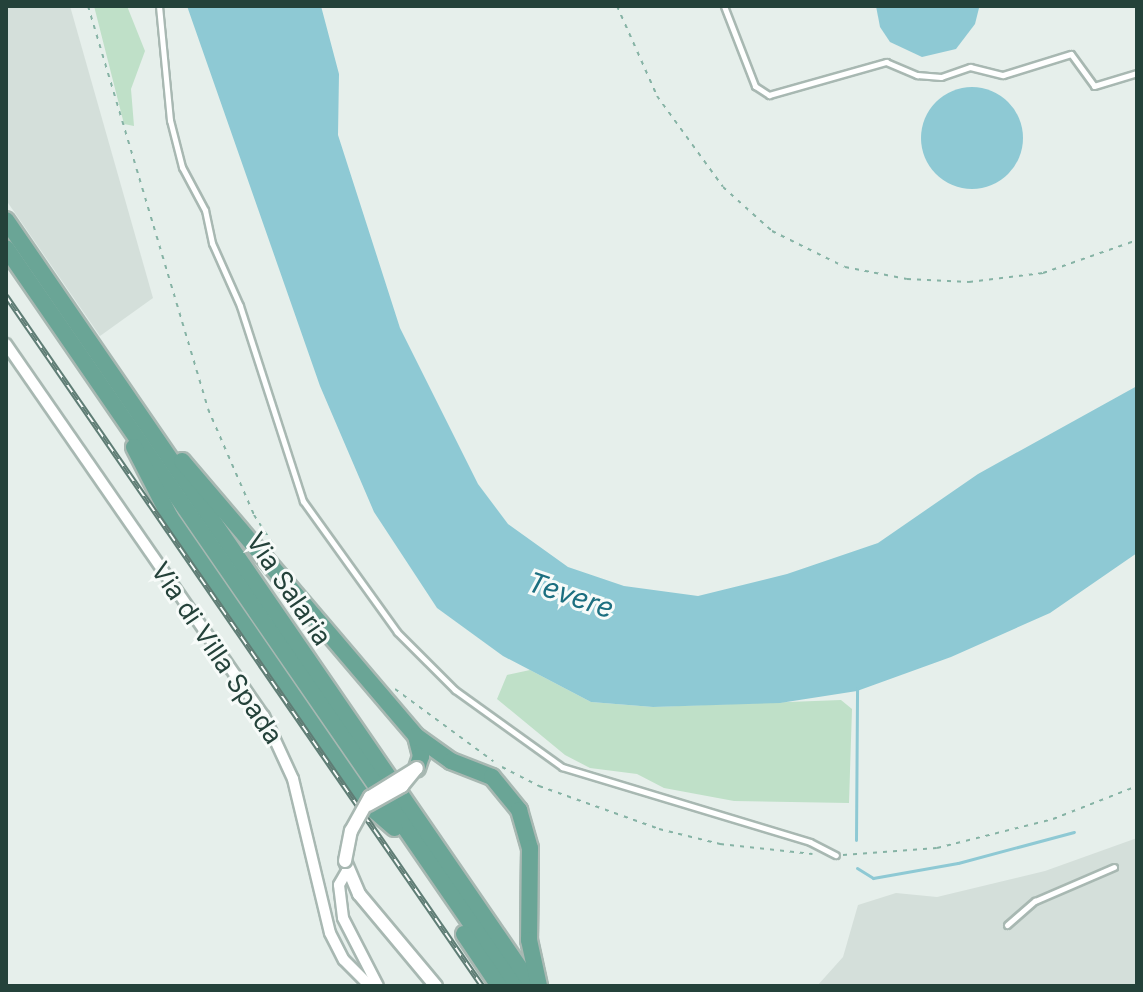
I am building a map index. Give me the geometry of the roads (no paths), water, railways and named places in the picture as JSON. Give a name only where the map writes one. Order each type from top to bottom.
[{"type":"main road","name":"Via Salaria","points":[[6,220],[532,986]]},
{"type":"main road","name":"Via Salaria","points":[[6,248],[514,986]]},
{"type":"main road","points":[[110,399],[153,492],[368,805],[386,818],[499,986]]},
{"type":"main road","points":[[135,408],[416,736],[451,761],[499,782],[523,820],[531,855],[530,949],[539,986]]},
{"type":"main road","points":[[416,736],[421,756],[417,768]]},
{"type":"main road","points":[[417,768],[451,761]]},
{"type":"street","name":"Via di Villa Spada","points":[[6,344],[272,730],[293,779],[330,933],[344,960],[370,986]]},
{"type":"street","points":[[378,986],[343,918],[339,885],[346,866],[352,828],[368,805],[402,786],[417,768]]},
{"type":"street","points":[[346,866],[359,894],[436,986]]},
{"type":"lane","points":[[159,6],[170,120],[182,167],[205,210],[212,243],[240,306],[303,501],[397,632],[455,690],[562,767],[810,842],[836,855]]},
{"type":"lane","points":[[724,6],[755,86],[769,95],[886,62],[917,75],[941,77],[970,67],[1003,75],[1071,54],[1094,86],[1137,73]]},
{"type":"lane","points":[[1007,925],[1035,901],[1114,867]]},
{"type":"water","name":"Tevere","points":[[187,6],[321,6],[339,74],[338,135],[400,328],[478,484],[508,524],[568,567],[624,586],[698,596],[787,574],[878,543],[978,474],[1137,386],[1137,553],[1050,613],[951,657],[857,691],[780,703],[653,707],[591,702],[503,656],[437,608],[374,512],[320,386]]},
{"type":"water","points":[[876,6],[979,8],[975,24],[956,49],[922,57],[890,42],[880,27]]},
{"type":"water","points":[[972,87],[992,91],[1008,102],[1019,118],[1023,138],[1019,158],[1008,174],[992,185],[972,189],[952,185],[936,174],[925,158],[921,138],[925,118],[936,102],[952,91]]},
{"type":"waterway","points":[[856,840],[857,688]]},
{"type":"waterway","points":[[857,868],[873,878],[958,863],[1074,832]]},
{"type":"railway","points":[[6,296],[482,986]]}]
